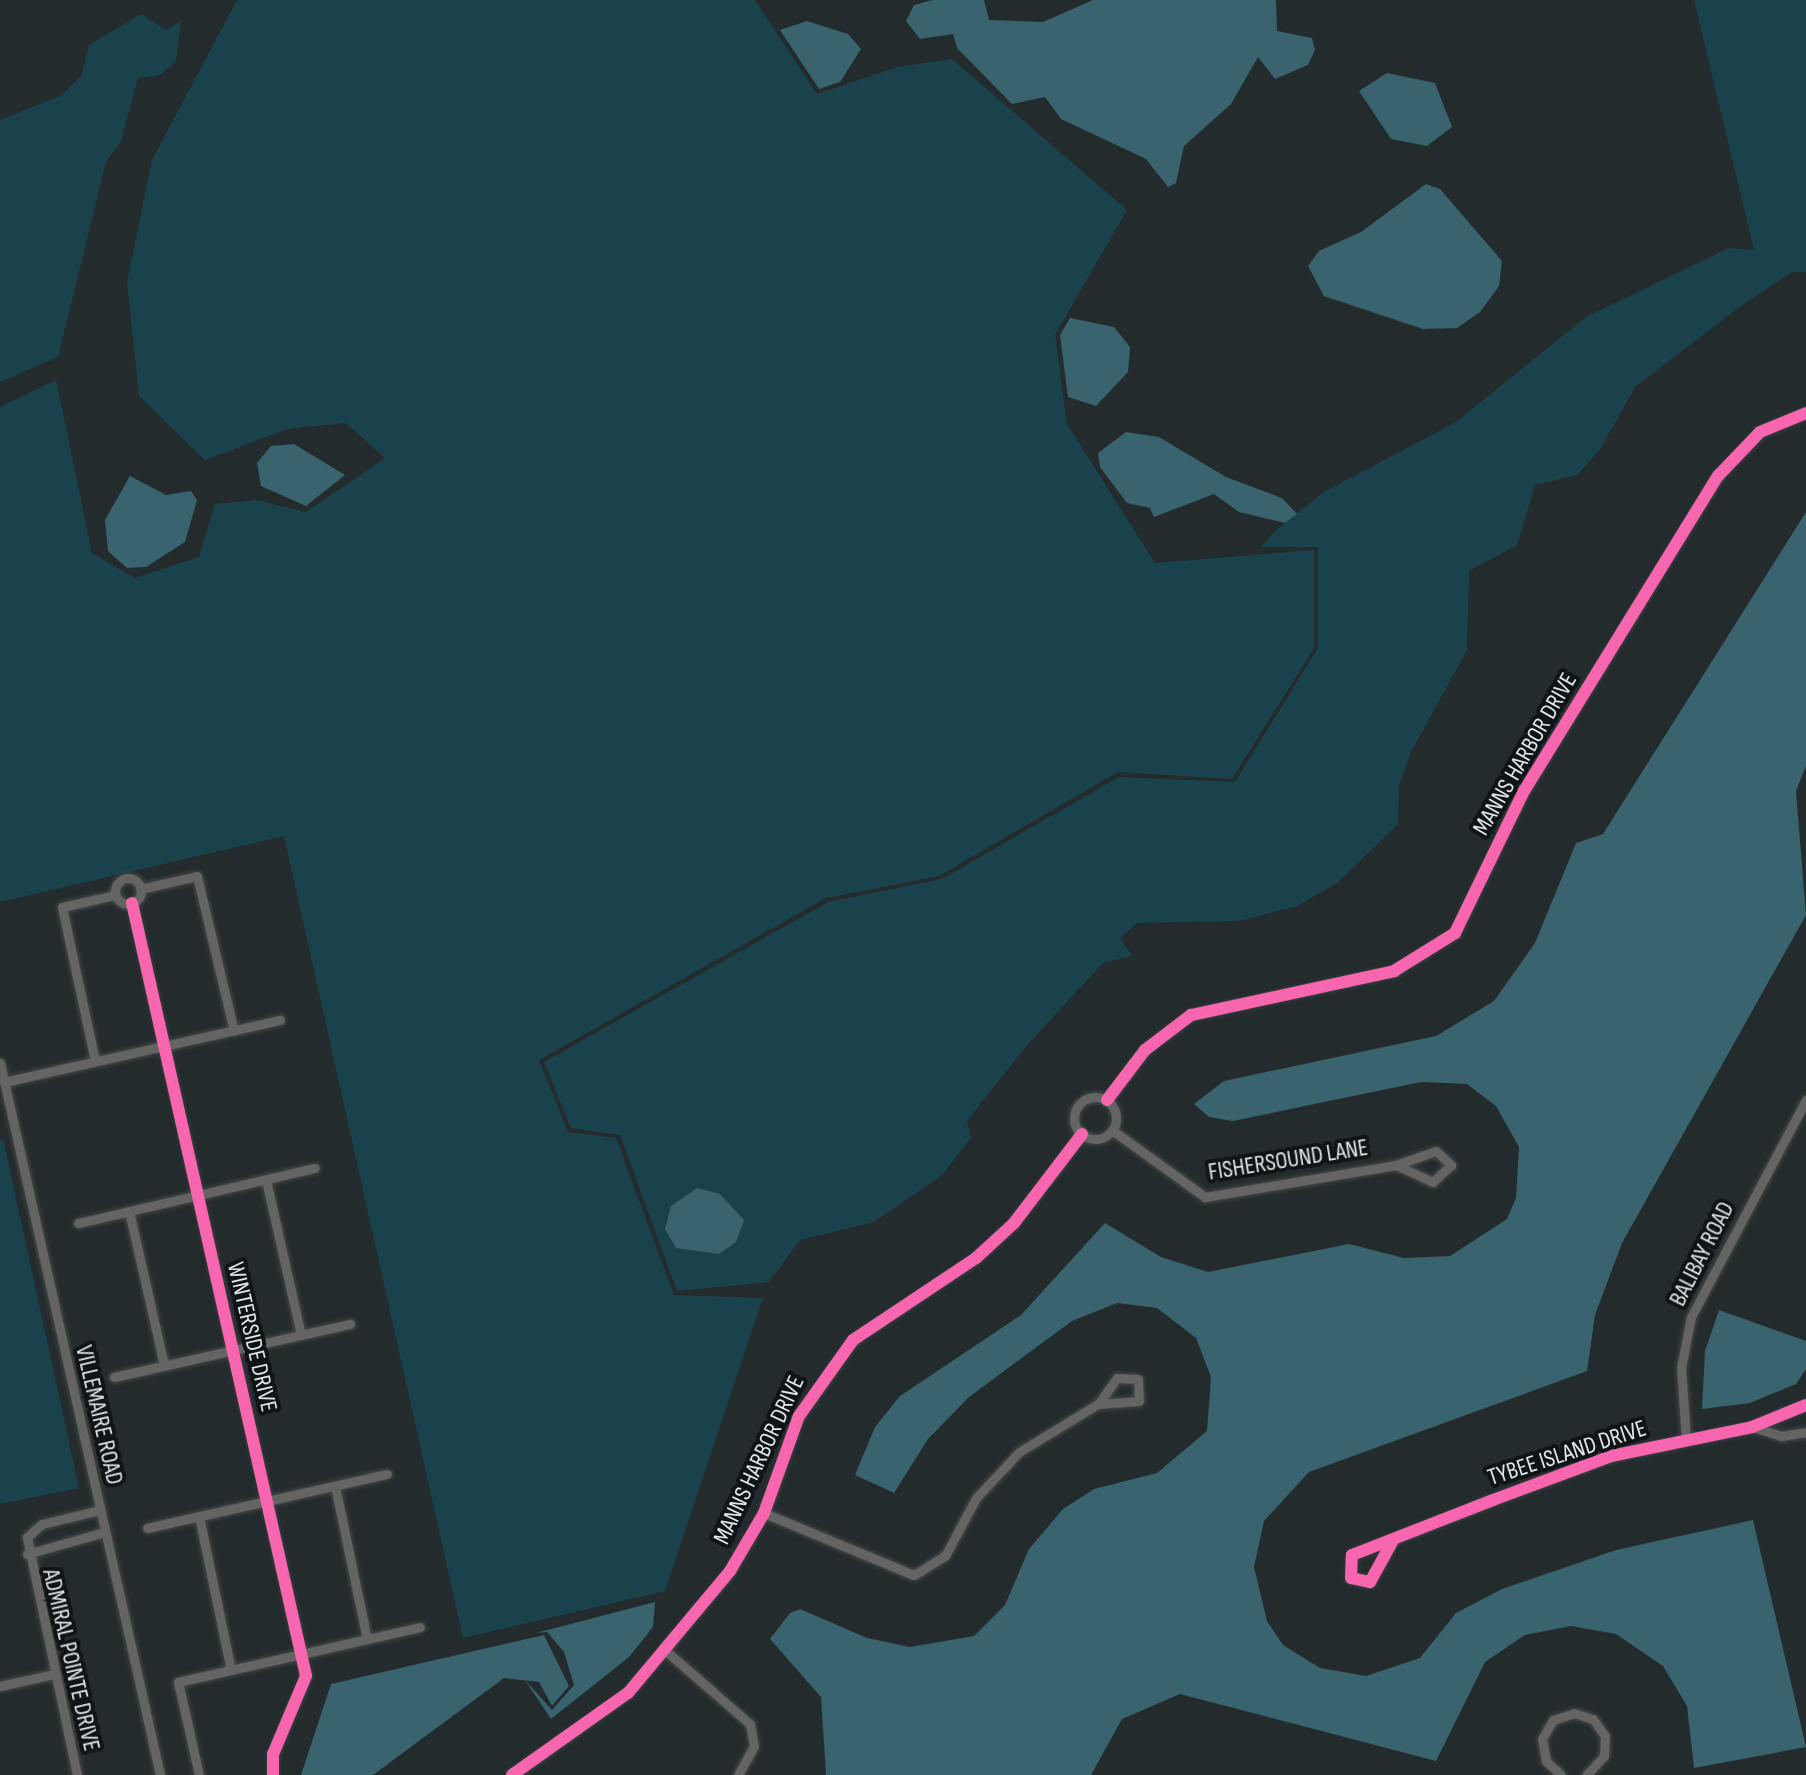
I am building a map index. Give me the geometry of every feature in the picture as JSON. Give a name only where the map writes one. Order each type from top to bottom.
[{"type":"street","name":"MANNS HARBOR DRIVE","points":[[1107,1100],[1145,1050],[1191,1015],[1394,971],[1455,933],[1524,791],[1718,476],[1760,432],[1806,413]]},
{"type":"street","points":[[95,1061],[62,907],[115,895],[132,903],[140,889],[197,876],[234,1031]]},
{"type":"street","points":[[115,895],[126,879],[140,889]]},
{"type":"street","name":"WINTERSIDE DRIVE","points":[[132,903],[306,1676],[273,1754],[273,1775]]},
{"type":"street","points":[[4,1082],[280,1020]]},
{"type":"street","name":"VILLEMAIRE ROAD","points":[[0,1063],[160,1775]]},
{"type":"street","points":[[1107,1100],[1116,1118],[1112,1130],[1101,1138],[1082,1134],[1074,1122],[1080,1102],[1107,1100]]},
{"type":"street","name":"BALIBAY ROAD","points":[[1686,1439],[1681,1368],[1691,1317],[1806,1100]]},
{"type":"street","name":"FISHERSOUND LANE","points":[[1112,1130],[1205,1197],[1396,1165],[1436,1151],[1451,1165],[1433,1182],[1396,1165]]},
{"type":"street","name":"MANNS HARBOR DRIVE","points":[[512,1775],[589,1726],[666,1651],[730,1571],[764,1513],[820,1379],[886,1312],[976,1258],[1005,1232],[1082,1134]]},
{"type":"street","points":[[78,1223],[315,1168]]},
{"type":"street","points":[[266,1180],[301,1335]]},
{"type":"street","points":[[129,1211],[164,1365]]},
{"type":"street","points":[[114,1377],[350,1324]]},
{"type":"street","points":[[764,1513],[914,1575],[945,1556],[995,1474],[1047,1431],[1098,1404],[1139,1401],[1138,1379],[1117,1378],[1098,1404]]},
{"type":"street","name":"TYBEE ISLAND DRIVE","points":[[1392,1542],[1370,1582],[1351,1578],[1352,1555],[1611,1456],[1752,1427],[1774,1415],[1806,1405]]},
{"type":"street","points":[[1774,1415],[1778,1435]]},
{"type":"street","name":"TYBEE ISLAND DRIVE","points":[[1752,1427],[1778,1435],[1806,1432]]},
{"type":"street","points":[[147,1528],[387,1474]]},
{"type":"street","points":[[335,1486],[367,1639]]},
{"type":"street","name":"ADMIRAL POINTE DRIVE","points":[[77,1775],[27,1554],[32,1529],[100,1510]]},
{"type":"street","points":[[199,1516],[231,1670]]},
{"type":"street","name":"ADMIRAL POINTE DRIVE","points":[[27,1554],[105,1532]]},
{"type":"street","points":[[199,1775],[178,1682],[420,1627]]},
{"type":"street","points":[[666,1651],[750,1724],[754,1746],[738,1775]]},
{"type":"street","points":[[0,1686],[54,1674]]},
{"type":"street","points":[[1561,1775],[1546,1761],[1542,1739],[1553,1720],[1574,1713],[1593,1719],[1605,1736],[1604,1756],[1586,1775]]},
{"type":"shaded area","points":[[237,0],[755,0],[817,94],[898,67],[952,59],[1127,210],[1055,335],[1067,424],[1155,563],[1314,550],[1314,648],[1232,779],[1118,772],[939,876],[826,898],[539,1060],[568,1132],[616,1138],[674,1295],[763,1298],[665,1591],[463,1638],[284,836],[0,902],[0,407],[56,380],[92,553],[135,578],[199,557],[215,504],[256,500],[306,512],[385,458],[346,423],[287,429],[205,460],[139,396],[127,282],[152,160]]},
{"type":"shaded area","points":[[932,0],[984,0],[989,20],[1043,22],[1093,0],[1276,0],[1277,31],[1312,38],[1315,50],[1308,65],[1275,79],[1258,57],[1231,104],[1184,146],[1176,183],[1168,187],[1146,159],[1061,119],[1045,97],[1012,104],[957,48],[953,34],[920,39],[906,21],[914,5]]},
{"type":"shaded area","points":[[1694,0],[1806,0],[1806,272],[1792,272],[1738,308],[1635,387],[1601,448],[1577,475],[1535,485],[1517,545],[1469,571],[1467,650],[1411,752],[1399,785],[1398,824],[1337,883],[1297,906],[1239,921],[1137,923],[1120,938],[1132,956],[1103,963],[1028,1044],[967,1121],[971,1138],[942,1175],[874,1222],[800,1240],[769,1282],[677,1291],[620,1135],[571,1128],[544,1062],[828,902],[942,879],[1119,777],[1235,782],[1318,648],[1318,547],[1261,547],[1274,532],[1324,492],[1456,422],[1586,317],[1729,248],[1754,250]]},
{"type":"shaded area","points":[[141,14],[166,30],[181,21],[176,61],[160,75],[138,78],[121,141],[106,162],[58,357],[0,382],[0,120],[62,95],[81,76],[89,45]]},
{"type":"shaded area","points":[[807,21],[848,34],[861,49],[840,82],[819,89],[780,30]]},
{"type":"shaded area","points":[[1387,73],[1435,83],[1452,127],[1427,146],[1391,139],[1359,91]]},
{"type":"shaded area","points":[[1426,184],[1440,189],[1502,261],[1499,286],[1480,312],[1457,328],[1423,329],[1324,296],[1308,266],[1319,251],[1361,232]]},
{"type":"shaded area","points":[[1070,318],[1114,327],[1130,347],[1128,372],[1096,406],[1068,397],[1060,335]]},
{"type":"shaded area","points":[[1126,432],[1159,437],[1226,477],[1282,498],[1297,514],[1285,523],[1239,512],[1214,494],[1154,517],[1150,508],[1127,503],[1100,467],[1098,453]]},
{"type":"shaded area","points":[[294,444],[345,475],[306,506],[261,486],[257,463],[271,446]]},
{"type":"shaded area","points":[[130,476],[166,495],[191,491],[197,500],[185,542],[146,567],[127,568],[108,551],[105,520]]},
{"type":"shaded area","points":[[1806,512],[1806,766],[1796,791],[1806,915],[1622,1243],[1595,1315],[1587,1371],[1309,1472],[1264,1521],[1254,1567],[1267,1621],[1283,1645],[1320,1668],[1366,1676],[1420,1658],[1456,1613],[1502,1589],[1616,1550],[1753,1520],[1806,1747],[1694,1768],[1687,1706],[1663,1666],[1616,1634],[1571,1626],[1525,1635],[1485,1662],[1436,1761],[1180,1694],[1122,1719],[1091,1775],[826,1775],[821,1697],[770,1639],[790,1613],[800,1609],[867,1638],[910,1647],[974,1636],[1005,1605],[1029,1549],[1063,1509],[1094,1489],[1157,1473],[1207,1431],[1211,1377],[1196,1338],[1157,1308],[1117,1303],[1072,1321],[969,1397],[928,1439],[894,1493],[855,1475],[875,1427],[900,1396],[1021,1315],[1105,1223],[1161,1257],[1208,1272],[1349,1244],[1404,1258],[1450,1256],[1507,1219],[1516,1198],[1519,1147],[1496,1106],[1467,1084],[1421,1082],[1233,1121],[1209,1117],[1194,1104],[1224,1081],[1436,1036],[1494,1001],[1535,943],[1576,843],[1603,834]]},
{"type":"shaded area","points":[[3,1139],[79,1488],[0,1504],[0,1140]]},
{"type":"shaded area","points":[[697,1188],[720,1194],[744,1220],[736,1242],[719,1254],[676,1248],[665,1229],[671,1206]]},
{"type":"shaded area","points":[[1719,1310],[1806,1341],[1806,1369],[1796,1384],[1750,1403],[1702,1409],[1705,1351]]},
{"type":"shaded area","points":[[655,1602],[653,1627],[629,1657],[551,1719],[525,1680],[552,1710],[574,1685],[564,1652],[547,1632],[536,1633]]},
{"type":"shaded area","points":[[544,1635],[569,1686],[552,1706],[539,1682],[504,1678],[373,1775],[301,1775],[331,1684]]},
{"type":"cycle path","points":[[1107,1100],[1145,1050],[1191,1015],[1394,971],[1455,933],[1524,791],[1718,476],[1760,432],[1806,413]]},
{"type":"cycle path","points":[[132,903],[306,1676],[273,1754],[273,1775]]},
{"type":"cycle path","points":[[512,1775],[628,1693],[730,1571],[764,1513],[799,1416],[853,1340],[976,1258],[1014,1223],[1082,1134]]},
{"type":"cycle path","points":[[1392,1542],[1370,1582],[1351,1578],[1352,1555],[1493,1500],[1611,1456],[1752,1427],[1806,1405]]}]
